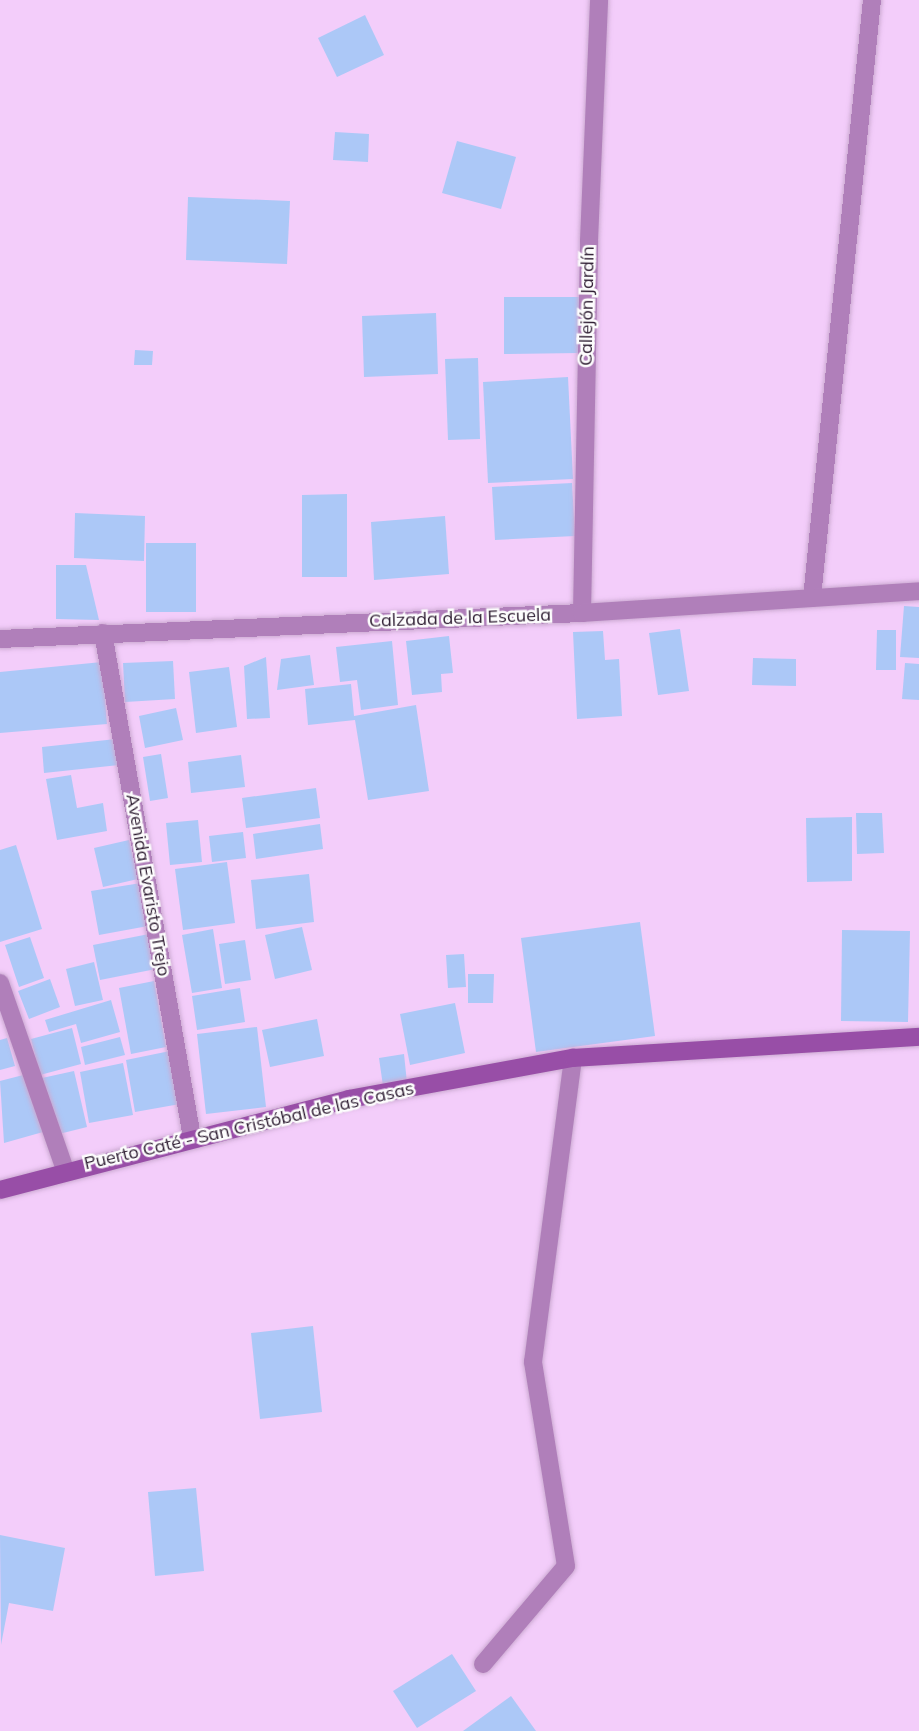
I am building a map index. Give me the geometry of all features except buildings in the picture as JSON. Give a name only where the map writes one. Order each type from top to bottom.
[{"type":"main road","name":"Puerto Caté - San Cristóbal de las Casas","points":[[0,1189],[192,1137],[349,1099],[573,1058],[919,1037]]},
{"type":"street","name":"Callejón Jardín","points":[[582,613],[589,242],[599,0]]},
{"type":"street","points":[[812,598],[872,0]]},
{"type":"street","name":"Calzada de la Escuela","points":[[0,639],[582,613],[919,591]]},
{"type":"street","name":"Avenida Evaristo Trejo","points":[[103,633],[192,1137]]},
{"type":"street","points":[[0,983],[65,1170]]},
{"type":"street","points":[[484,1664],[566,1566],[533,1363],[573,1058]]}]
